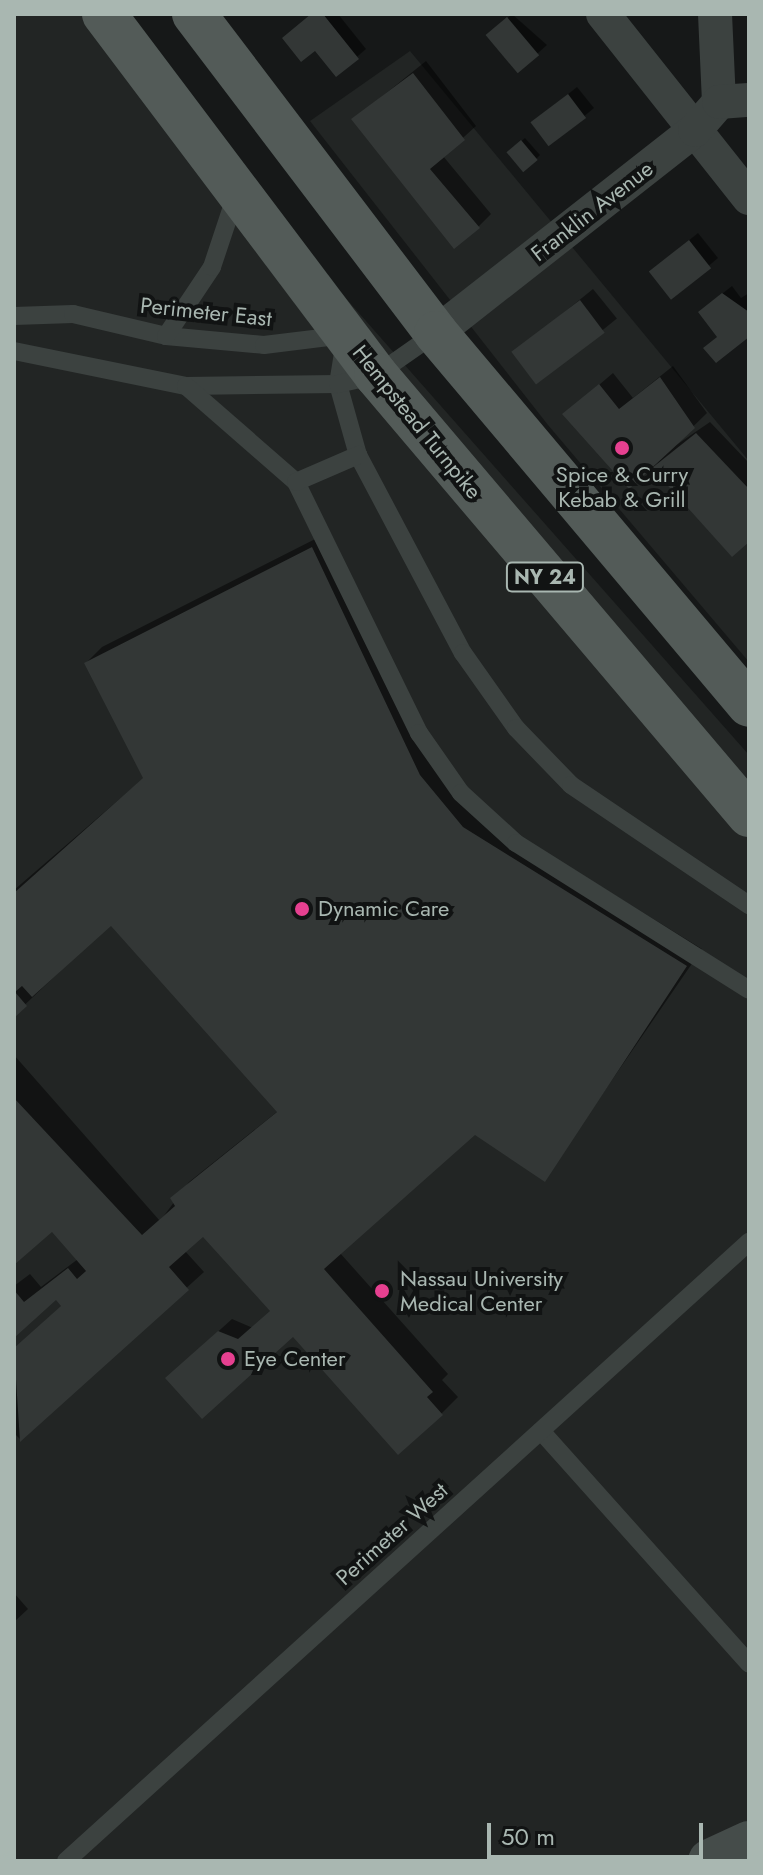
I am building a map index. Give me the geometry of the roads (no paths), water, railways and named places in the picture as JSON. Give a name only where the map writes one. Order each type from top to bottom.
[{"type":"main road","name":"Hempstead Turnpike","points":[[104,14],[346,335],[357,380],[749,815]]},
{"type":"main road","name":"NY 24","points":[[194,14],[436,333],[749,705]]},
{"type":"main road","points":[[710,1861],[749,1843]]},
{"type":"street","points":[[603,14],[749,198]]},
{"type":"street","points":[[715,14],[734,101]]},
{"type":"street","name":"Franklin Avenue","points":[[436,333],[734,101]]},
{"type":"lane","points":[[166,336],[212,267],[237,192]]},
{"type":"lane","name":"Perimeter East","points":[[16,316],[73,314],[166,336],[264,345],[346,335]]},
{"type":"lane","points":[[16,316],[14,349],[186,386],[357,380],[436,333]]},
{"type":"lane","points":[[357,380],[358,455],[463,653],[516,728],[571,785],[749,905]]},
{"type":"lane","points":[[186,386],[296,482],[419,733],[461,793],[516,843],[749,990]]},
{"type":"lane","points":[[296,482],[358,455]]},
{"type":"lane","name":"Perimeter West","points":[[66,1861],[749,1242]]},
{"type":"lane","points":[[541,1431],[749,1664]]},
{"type":"place","name":"Spice & Curry Kebab & Grill","points":[[622,448]]},
{"type":"place","name":"Dynamic Care","points":[[302,909]]},
{"type":"place","name":"Nassau University Medical Center","points":[[382,1291]]},
{"type":"place","name":"Eye Center","points":[[228,1359]]}]
